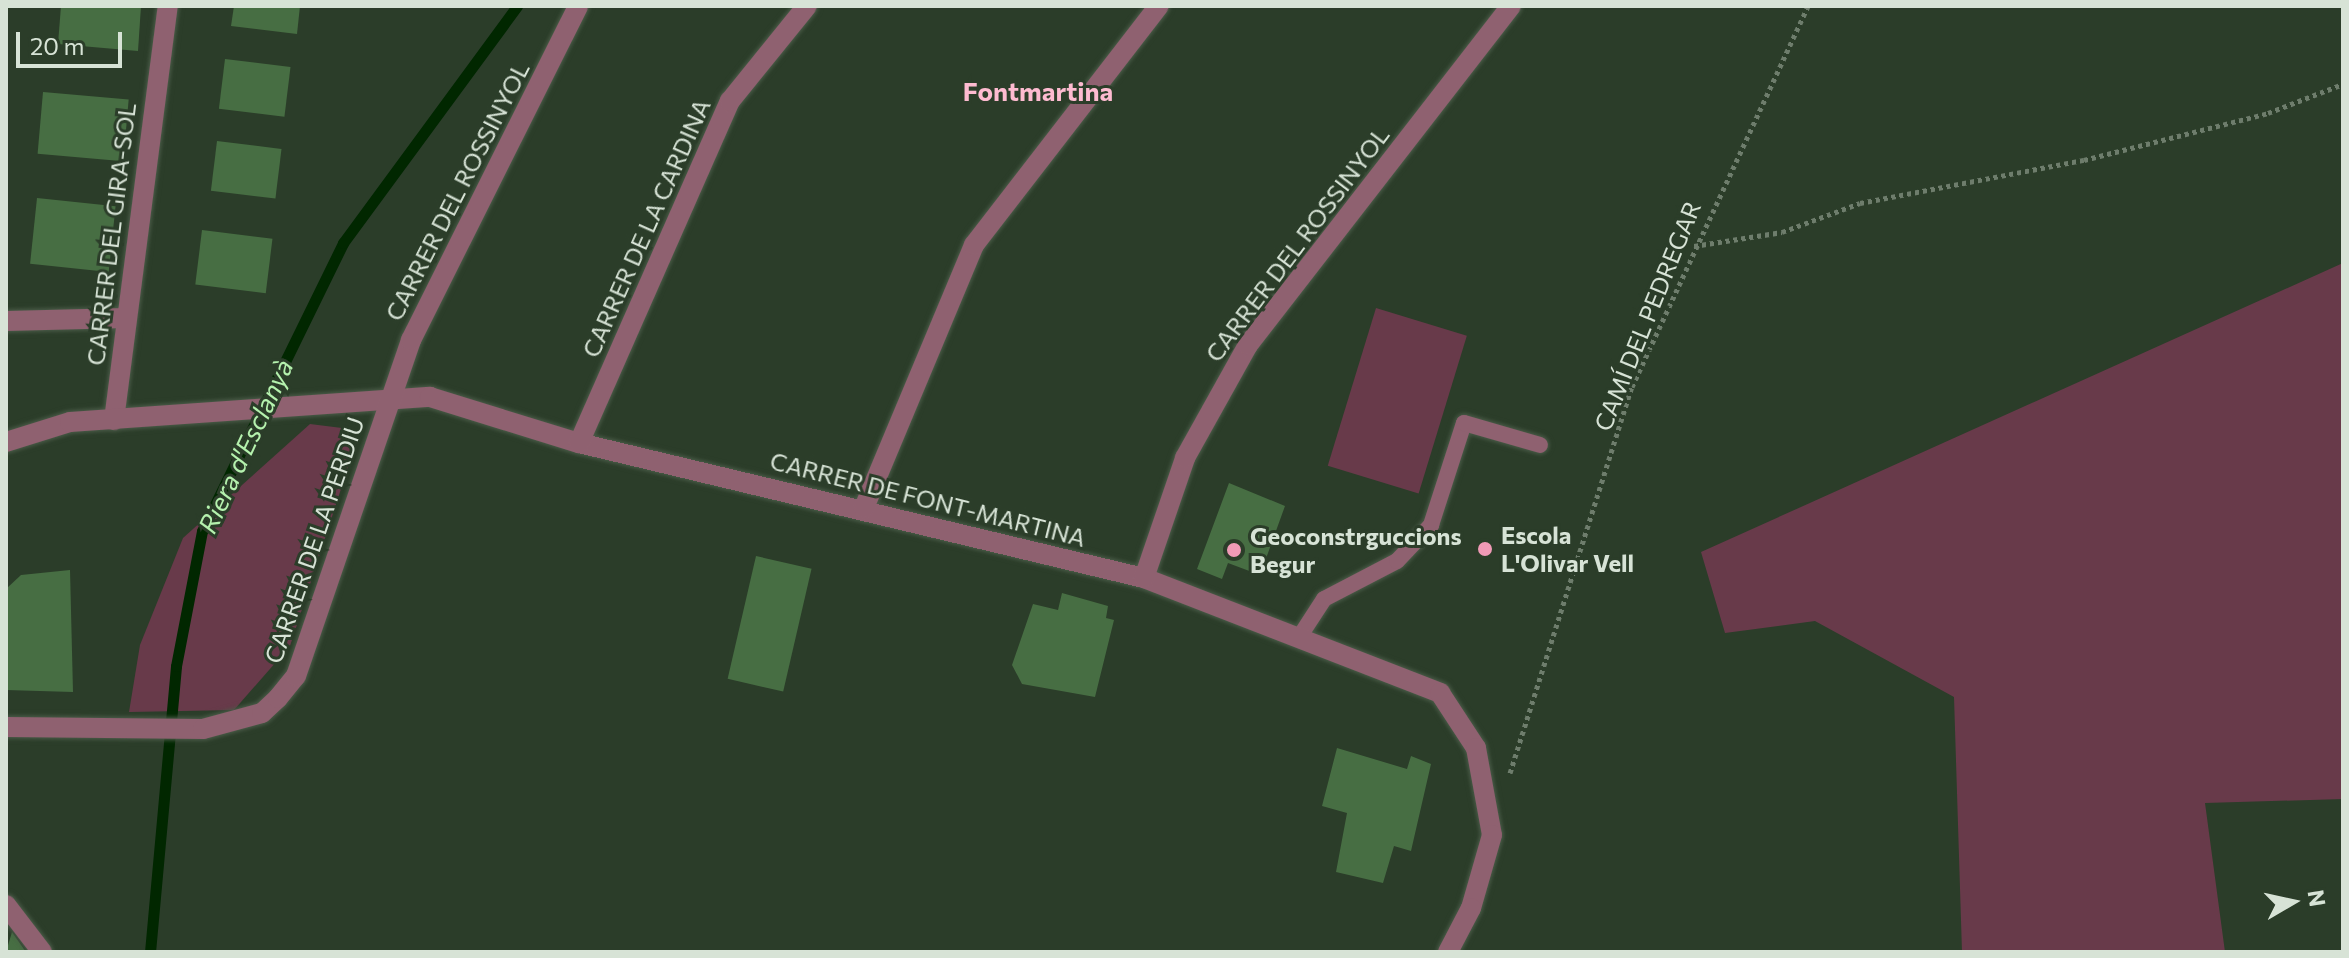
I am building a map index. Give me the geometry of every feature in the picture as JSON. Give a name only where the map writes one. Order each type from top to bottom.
[{"type":"street","name":"CARRER DEL GIRA-SOL","points":[[114,420],[168,6]]},
{"type":"street","name":"CARRER DEL ROSSINYOL","points":[[390,403],[411,340],[578,6]]},
{"type":"street","name":"CARRER DE LA CARDINA","points":[[579,443],[730,101],[807,6]]},
{"type":"street","points":[[864,508],[974,245],[1159,6]]},
{"type":"street","name":"CARRER DEL ROSSINYOL","points":[[1144,578],[1185,458],[1248,345],[1511,6]]},
{"type":"street","points":[[6,321],[126,318]]},
{"type":"street","name":"CARRER DE FONT-MARTINA","points":[[6,442],[70,422],[390,403],[430,397],[464,403],[579,443],[864,508],[1144,578],[1300,636],[1440,693],[1476,748],[1492,835],[1471,908],[1448,952]]},
{"type":"street","name":"CARRER DE LA PERDIU","points":[[6,727],[198,729],[262,713],[296,676],[390,403]]},
{"type":"street","points":[[6,905],[42,952]]},
{"type":"lane","points":[[1300,636],[1324,599],[1397,561],[1431,525],[1464,423],[1540,445]]},
{"type":"path","name":"CAMÍ DEL PEDREGAR","points":[[1509,778],[1632,387],[1694,246],[1808,6]]},
{"type":"path","points":[[1694,246],[1782,232],[1860,203],[2084,160],[2268,113],[2343,84]]},
{"type":"shaded area","points":[[2343,263],[2343,799],[2205,803],[2225,952],[1962,952],[1954,697],[1815,621],[1725,633],[1701,552]]},
{"type":"shaded area","points":[[1376,308],[1467,336],[1419,494],[1328,466]]},
{"type":"shaded area","points":[[310,424],[350,429],[354,449],[290,646],[234,710],[129,712],[140,645],[183,538]]},
{"type":"building","points":[[61,6],[141,6],[138,51],[58,44]]},
{"type":"building","points":[[234,6],[300,6],[297,34],[231,26]]},
{"type":"building","points":[[225,59],[291,67],[284,117],[219,109]]},
{"type":"building","points":[[43,92],[129,99],[123,161],[38,154]]},
{"type":"building","points":[[217,141],[282,149],[275,199],[211,191]]},
{"type":"building","points":[[37,198],[116,206],[109,272],[30,264]]},
{"type":"building","points":[[202,230],[272,239],[266,293],[195,285]]},
{"type":"building","points":[[1229,483],[1285,506],[1260,575],[1228,563],[1222,579],[1197,569]]},
{"type":"building","points":[[756,556],[812,569],[783,692],[728,679]]},
{"type":"building","points":[[70,570],[73,692],[6,690],[6,589],[21,575]]},
{"type":"building","points":[[1062,593],[1108,606],[1106,618],[1114,620],[1095,697],[1022,684],[1012,665],[1033,604],[1058,610]]},
{"type":"building","points":[[1337,748],[1407,769],[1411,756],[1431,764],[1411,851],[1394,846],[1383,883],[1336,872],[1347,813],[1322,806]]},
{"type":"building","points":[[12,932],[26,952],[6,952]]},
{"type":"waterway","name":"Riera d'Esclanyà","points":[[150,952],[176,666],[202,531],[343,243],[517,6]]},
{"type":"place","name":"Escola L'Olivar Vell","points":[[1485,549]]},
{"type":"place","name":"Geoconstrguccions Begur","points":[[1234,550]]},
{"type":"district","name":"Fontmartina","points":[[1038,91]]}]
